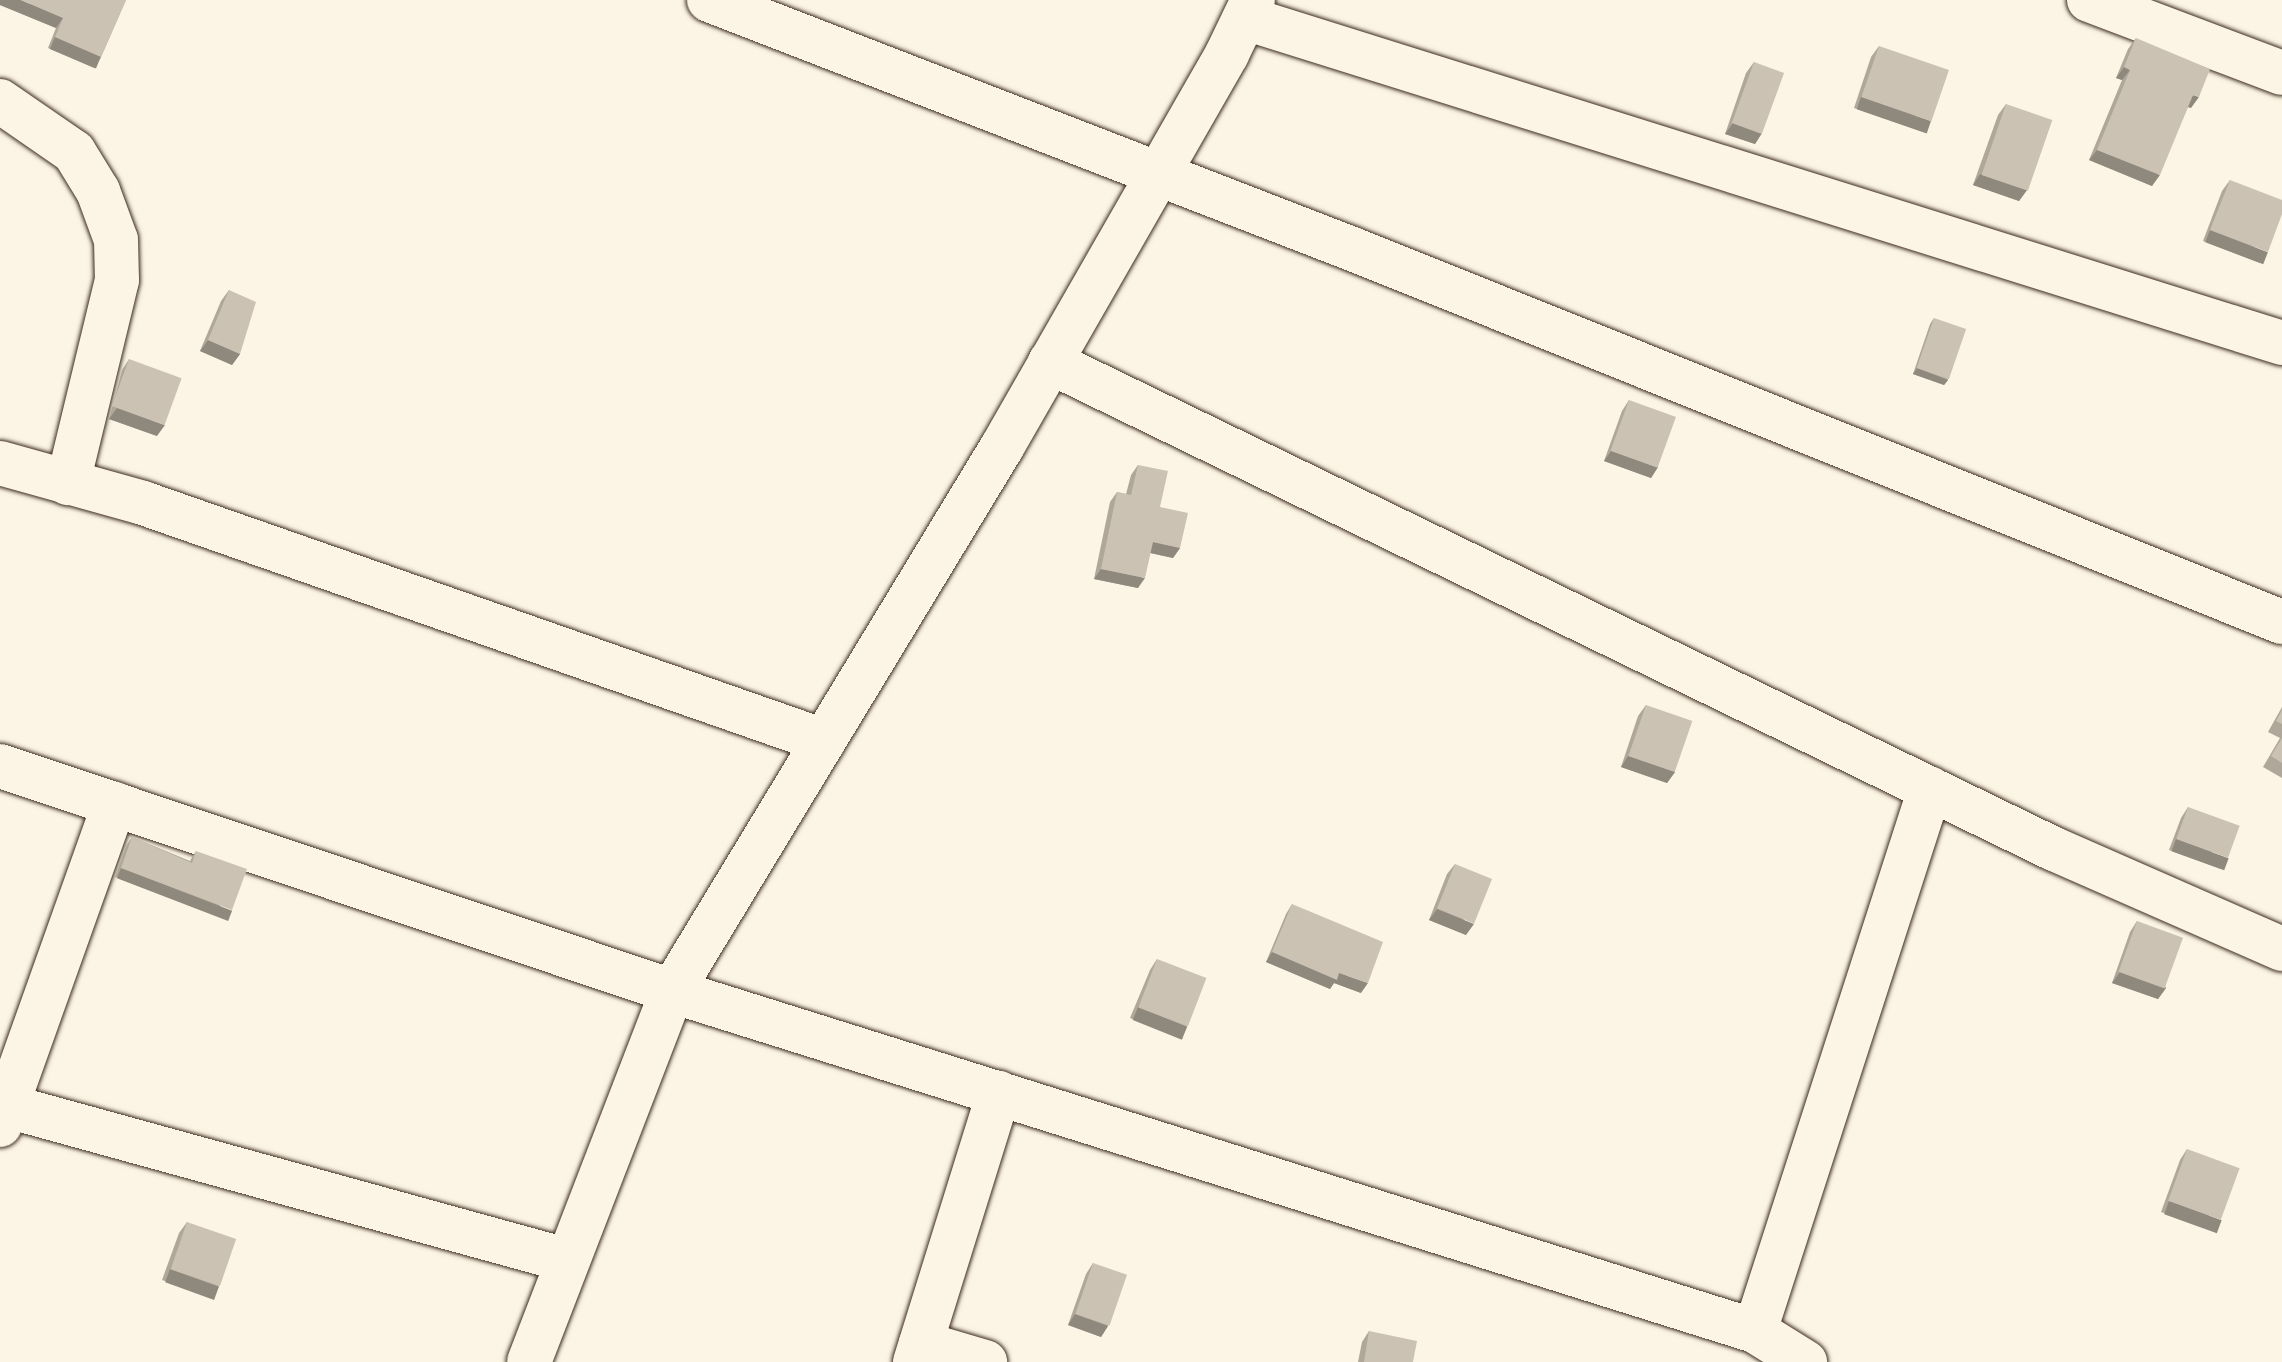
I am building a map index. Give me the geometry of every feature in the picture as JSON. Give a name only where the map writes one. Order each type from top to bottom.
[{"type":"street","points":[[709,0],[1160,172],[2282,622]]},
{"type":"street","points":[[2089,0],[2282,73]]},
{"type":"street","points":[[529,1362],[672,991],[1050,362],[1160,172],[1249,9],[2282,343]]},
{"type":"street","points":[[0,101],[74,152],[98,191],[116,240],[117,280],[68,483]]},
{"type":"street","points":[[1050,362],[1930,789],[2282,949]]},
{"type":"street","points":[[0,463],[143,503],[824,741]]},
{"type":"street","points":[[0,766],[672,991],[1755,1331],[1805,1362]]},
{"type":"street","points":[[1755,1331],[1930,789]]},
{"type":"street","points":[[114,804],[2,1112],[566,1260]]},
{"type":"street","points":[[985,1362],[918,1353],[999,1093]]},
{"type":"building","points":[[21,0],[126,0],[101,57],[55,37],[63,18]]},
{"type":"building","points":[[2136,38],[2210,69],[2199,97],[2193,95],[2160,175],[2097,150],[2130,70],[2124,67]]},
{"type":"building","points":[[1879,46],[1949,70],[1931,121],[1861,97]]},
{"type":"building","points":[[1754,62],[1784,73],[1762,134],[1732,123]]},
{"type":"building","points":[[2006,104],[2052,120],[2028,191],[1982,175]]},
{"type":"building","points":[[2230,180],[2282,200],[2282,214],[2268,252],[2210,230]]},
{"type":"building","points":[[229,290],[256,302],[240,354],[208,340]]},
{"type":"building","points":[[1934,318],[1966,329],[1949,379],[1917,368]]},
{"type":"building","points":[[129,359],[182,378],[165,425],[112,406]]},
{"type":"building","points":[[1629,400],[1676,417],[1658,468],[1611,451]]},
{"type":"building","points":[[1138,465],[1168,471],[1160,507],[1188,513],[1180,548],[1153,542],[1145,578],[1101,569],[1117,492],[1131,495]]},
{"type":"building","points":[[1646,705],[1692,721],[1675,772],[1628,756]]},
{"type":"building","points":[[2282,710],[2282,724],[2276,721]]},
{"type":"building","points":[[2282,738],[2282,763],[2271,756]]},
{"type":"building","points":[[2188,807],[2240,826],[2228,858],[2176,839]]},
{"type":"building","points":[[132,837],[192,863],[196,851],[247,869],[232,910],[121,868]]},
{"type":"building","points":[[1455,864],[1492,879],[1474,923],[1437,909]]},
{"type":"building","points":[[1292,904],[1383,942],[1368,983],[1339,973],[1337,980],[1272,952]]},
{"type":"building","points":[[2137,921],[2183,938],[2165,989],[2119,972]]},
{"type":"building","points":[[1157,959],[1206,978],[1188,1027],[1138,1008]]},
{"type":"building","points":[[2187,1149],[2240,1168],[2221,1220],[2168,1201]]},
{"type":"building","points":[[187,1222],[236,1239],[220,1286],[171,1269]]},
{"type":"building","points":[[1093,1263],[1127,1275],[1109,1326],[1075,1314]]},
{"type":"building","points":[[1369,1331],[1417,1341],[1413,1362],[1364,1362]]}]
